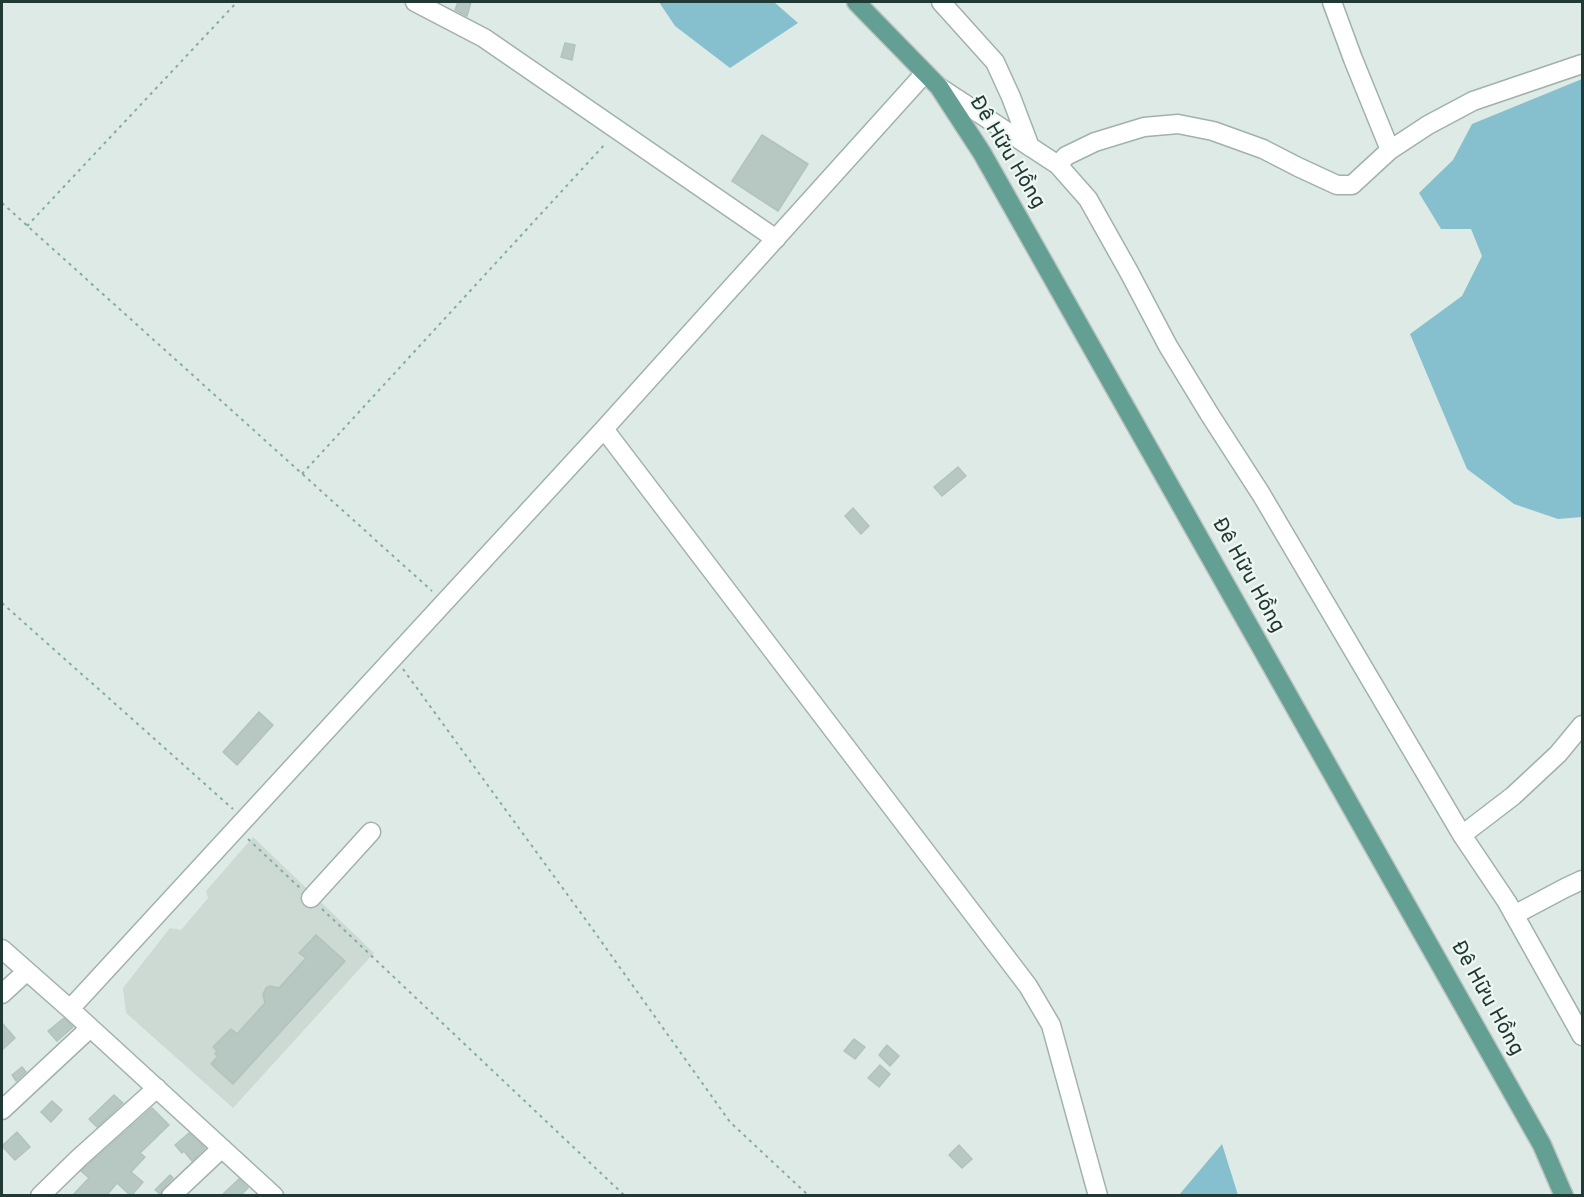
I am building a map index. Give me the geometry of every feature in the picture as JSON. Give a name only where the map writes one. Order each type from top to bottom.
[{"type":"main road","name":"Đê Hữu Hồng","points":[[856,2],[939,87],[982,153],[1542,1144],[1564,1196]]},
{"type":"street","points":[[415,2],[484,38],[776,239]]},
{"type":"street","points":[[941,2],[995,62],[1030,147]]},
{"type":"street","points":[[1332,2],[1390,150]]},
{"type":"street","points":[[1058,165],[1066,156],[1095,142],[1144,127],[1178,124],[1213,131],[1263,149],[1337,185],[1352,185],[1390,150],[1428,125],[1473,101],[1582,64]]},
{"type":"street","points":[[70,1009],[604,429],[925,74]]},
{"type":"street","points":[[939,87],[1058,165],[1088,199],[1168,346],[1261,494],[1462,835],[1514,915],[1582,1036]]},
{"type":"street","points":[[604,429],[1028,986],[1051,1024],[1098,1196]]},
{"type":"street","points":[[1462,835],[1513,796],[1558,754],[1582,725]]},
{"type":"street","points":[[311,898],[371,832]]},
{"type":"street","points":[[1514,915],[1582,880]]},
{"type":"street","points":[[2,949],[274,1196]]},
{"type":"street","points":[[2,994],[27,971]]},
{"type":"street","points":[[2,1110],[90,1028]]},
{"type":"street","points":[[40,1196],[157,1088]]},
{"type":"street","points":[[171,1196],[222,1148]]},
{"type":"path","points":[[27,226],[237,2]]},
{"type":"path","points":[[302,474],[618,130]]},
{"type":"path","points":[[2,203],[444,602]]},
{"type":"path","points":[[2,603],[240,823],[311,898],[625,1196]]},
{"type":"path","points":[[394,657],[730,1122],[809,1196]]},
{"type":"shaded area","points":[[253,837],[374,953],[233,1108],[126,1013],[123,988],[170,928],[181,930],[208,898],[206,891]]},
{"type":"water","points":[[659,2],[774,2],[798,23],[730,68],[675,26]]},
{"type":"water","points":[[1582,79],[1582,517],[1558,519],[1514,504],[1467,469],[1410,334],[1462,296],[1482,256],[1471,229],[1441,229],[1419,193],[1453,160],[1472,124]]},
{"type":"water","points":[[1222,1144],[1238,1195],[1179,1195]]},
{"type":"building","points":[[458,2],[471,2],[467,16],[455,10]]},
{"type":"building","points":[[565,43],[575,45],[572,60],[561,57]]},
{"type":"building","points":[[762,135],[808,164],[778,211],[732,181]]},
{"type":"building","points":[[958,467],[966,476],[942,496],[934,487]]},
{"type":"building","points":[[853,508],[869,526],[861,534],[845,516]]},
{"type":"building","points":[[259,712],[273,725],[237,765],[223,752]]},
{"type":"building","points":[[316,935],[345,961],[233,1084],[211,1064],[218,1056],[213,1047],[231,1029],[237,1034],[265,1003],[263,994],[266,988],[270,986],[279,988],[306,958],[299,953]]},
{"type":"building","points":[[64,1018],[73,1027],[57,1041],[48,1031]]},
{"type":"building","points":[[2,1023],[15,1038],[2,1050]]},
{"type":"building","points":[[854,1039],[865,1047],[855,1059],[844,1051]]},
{"type":"building","points":[[887,1045],[899,1056],[890,1066],[879,1055]]},
{"type":"building","points":[[880,1065],[890,1074],[879,1087],[868,1078]]},
{"type":"building","points":[[22,1067],[26,1072],[16,1081],[12,1075]]},
{"type":"building","points":[[114,1095],[123,1103],[97,1127],[89,1119]]},
{"type":"building","points":[[52,1101],[62,1110],[51,1122],[41,1112]]},
{"type":"building","points":[[152,1108],[169,1125],[140,1153],[145,1157],[131,1172],[143,1182],[131,1196],[117,1183],[106,1196],[72,1196],[89,1178],[81,1171]]},
{"type":"building","points":[[17,1132],[30,1147],[15,1160],[2,1146]]},
{"type":"building","points":[[189,1133],[205,1148],[192,1161],[175,1145]]},
{"type":"building","points":[[959,1145],[972,1159],[962,1168],[949,1155]]},
{"type":"building","points":[[170,1175],[173,1178],[160,1194],[155,1190]]},
{"type":"building","points":[[239,1179],[248,1188],[240,1196],[221,1196]]}]
